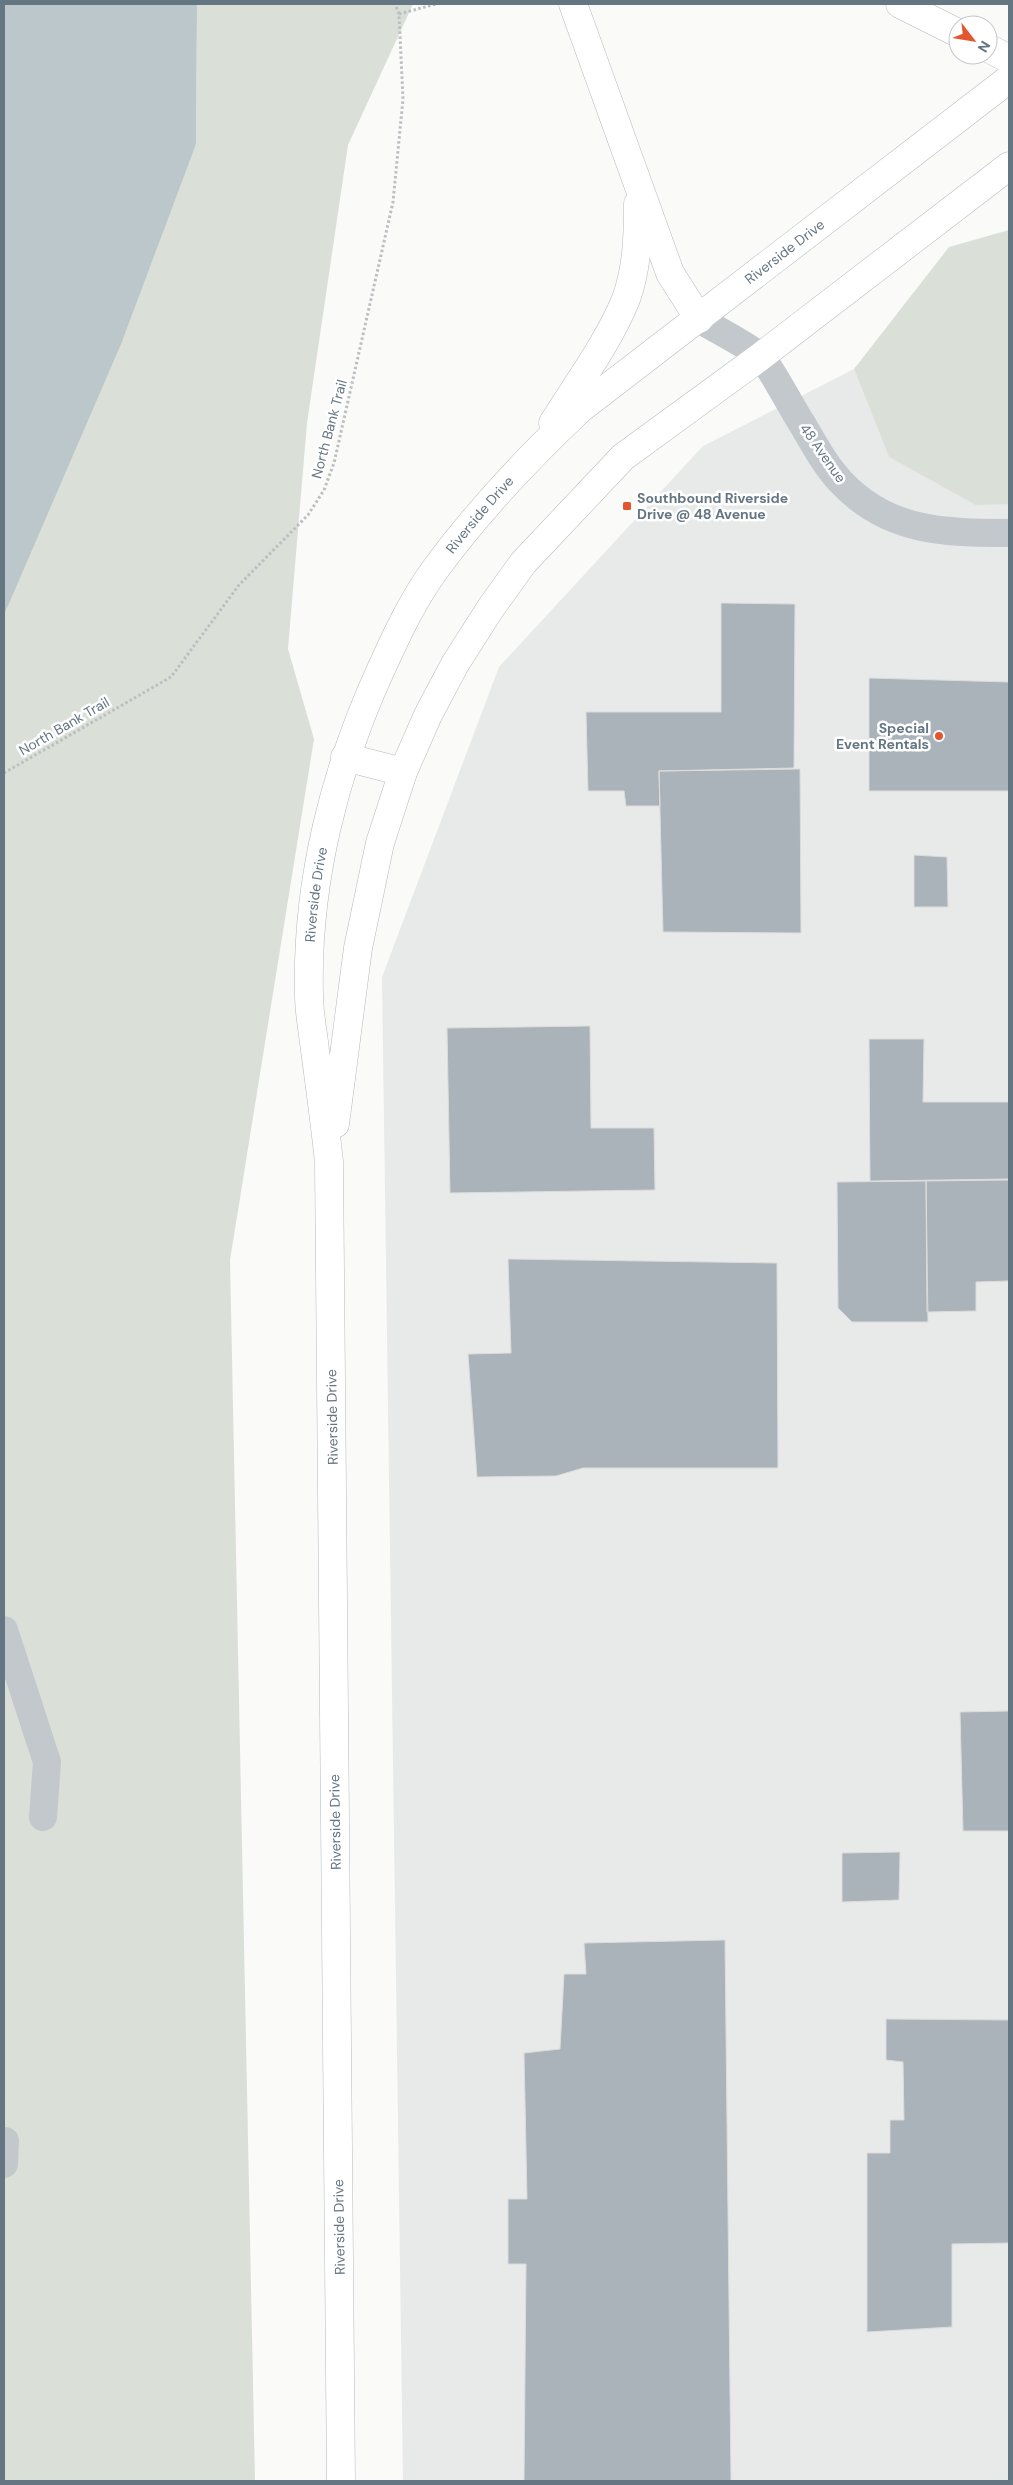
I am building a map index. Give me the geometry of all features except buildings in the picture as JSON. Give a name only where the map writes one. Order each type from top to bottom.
[{"type":"main road","points":[[573,4],[670,273],[699,320]]},
{"type":"main road","points":[[900,4],[948,28]]},
{"type":"main road","name":"Riverside Drive","points":[[341,2481],[329,1162],[309,997],[310,943],[317,871],[345,758],[373,686],[396,635],[433,572],[480,513],[536,452],[580,410],[1009,79]]},
{"type":"main road","name":"Riverside Drive","points":[[329,1162],[367,896],[380,843],[404,772],[428,715],[455,664],[490,609],[524,563],[622,457],[760,357],[1009,166]]},
{"type":"main road","points":[[536,452],[614,324],[626,298],[635,262],[638,235],[638,187]]},
{"type":"main road","points":[[345,758],[404,772]]},
{"type":"street","name":"48 Avenue","points":[[699,320],[760,357],[826,462],[841,482],[861,499],[894,520],[915,527],[966,533],[1009,533]]},
{"type":"street","points":[[4,1630],[47,1762],[42,1817]]},
{"type":"path","name":"North Bank Trail","points":[[4,773],[171,677],[239,585],[293,533],[308,515],[324,490],[334,464],[393,202],[403,99],[399,14],[395,4]]},
{"type":"path","points":[[399,14],[436,4]]},
{"type":"shaded area","points":[[4,4],[197,4],[196,144],[121,344],[4,615]]},
{"type":"shaded area","points":[[197,4],[413,4],[348,145],[307,423],[288,649],[314,739],[230,1260],[255,2481],[4,2481],[4,615],[196,144]]},
{"type":"shaded area","points":[[1009,230],[1009,504],[976,505],[889,457],[854,369],[949,247]]},
{"type":"shaded area","points":[[854,369],[889,457],[976,504],[1009,504],[1009,2481],[403,2481],[382,977],[499,667],[703,446]]},
{"type":"place","name":"Southbound Riverside Drive @ 48 Avenue","points":[[627,506]]},
{"type":"place","name":"Special Event Rentals","points":[[939,736]]}]
